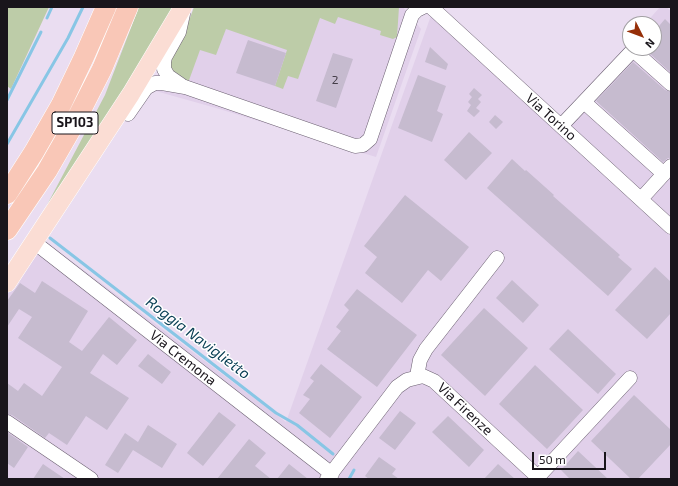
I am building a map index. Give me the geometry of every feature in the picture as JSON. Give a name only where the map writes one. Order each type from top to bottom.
[{"type":"highway","name":"SP103","points":[[7,194],[34,152],[61,105],[106,7]]},
{"type":"highway","name":"SP103","points":[[7,230],[47,171],[74,124],[102,69],[128,7]]},
{"type":"main road","points":[[7,283],[104,136],[184,7]]},
{"type":"street","points":[[184,7],[179,32],[165,57],[164,62],[165,72],[169,78],[185,87]]},
{"type":"street","points":[[404,37],[406,7]]},
{"type":"street","points":[[104,136],[127,116],[150,85],[162,83],[185,87],[355,146],[361,146],[367,143],[370,139],[404,37],[414,13],[416,10],[424,7]]},
{"type":"street","name":"Via Torino","points":[[431,7],[671,226]]},
{"type":"street","points":[[561,126],[633,50],[671,84]]},
{"type":"street","points":[[584,102],[667,170],[641,199]]},
{"type":"street","name":"Via Cremona","points":[[34,242],[329,476]]},
{"type":"street","points":[[329,476],[397,387],[407,380],[417,376],[420,360],[426,349],[498,258]]},
{"type":"street","name":"Via Firenze","points":[[417,376],[423,376],[434,381],[539,478]]},
{"type":"street","points":[[539,478],[630,378]]},
{"type":"street","points":[[7,422],[91,479]]},
{"type":"shaded area","points":[[363,7],[403,7],[421,29],[376,157],[152,90],[203,27]]},
{"type":"shaded area","points":[[660,7],[666,7],[671,11],[671,479],[7,479],[7,271],[33,232],[286,422],[433,10],[561,126],[625,56],[662,56],[662,16],[652,16]]},
{"type":"green space","points":[[7,7],[49,7],[11,89],[7,86]]},
{"type":"green space","points":[[139,7],[173,7],[129,84],[37,224],[105,95]]},
{"type":"green space","points":[[194,7],[399,7],[397,37],[393,39],[380,35],[381,31],[338,17],[335,24],[320,18],[298,79],[288,76],[283,89],[275,86],[287,50],[226,29],[216,55],[200,50],[188,83],[172,75],[169,59],[184,34]]},
{"type":"building","points":[[665,19],[671,25],[671,73],[653,56],[662,56],[662,23]]},
{"type":"building","points":[[248,40],[286,53],[275,86],[236,73]]},
{"type":"building","points":[[430,47],[448,64],[446,70],[425,62]]},
{"type":"building","points":[[333,53],[353,59],[336,108],[316,101]]},
{"type":"building","points":[[633,62],[665,90],[671,92],[671,158],[668,158],[663,162],[596,101]]},
{"type":"building","points":[[418,75],[446,86],[437,111],[443,114],[432,142],[398,128]]},
{"type":"building","points":[[474,88],[482,95],[478,99],[481,102],[476,108],[480,111],[474,117],[467,111],[471,105],[468,102],[472,97],[469,94]]},
{"type":"building","points":[[495,115],[503,122],[496,129],[489,122]]},
{"type":"building","points":[[469,132],[492,153],[466,180],[444,160]]},
{"type":"building","points":[[512,159],[620,255],[618,257],[632,269],[608,296],[487,188]]},
{"type":"building","points":[[405,195],[469,247],[441,281],[428,270],[402,303],[365,273],[377,257],[364,246]]},
{"type":"building","points":[[655,267],[671,282],[671,313],[647,339],[615,310]]},
{"type":"building","points":[[512,280],[539,305],[523,323],[496,298]]},
{"type":"building","points":[[42,281],[88,311],[69,342],[82,351],[109,317],[137,340],[117,365],[103,354],[90,373],[129,398],[107,430],[86,416],[67,445],[49,433],[45,438],[12,415],[7,414],[7,383],[18,391],[24,383],[42,396],[62,367],[18,338],[32,317],[19,309],[7,327],[7,301],[20,283],[35,293]]},
{"type":"building","points":[[357,289],[417,335],[377,387],[327,349],[341,331],[336,327],[349,310],[344,305]]},
{"type":"building","points":[[484,308],[528,348],[485,396],[441,355]]},
{"type":"building","points":[[568,329],[616,374],[598,394],[549,349]]},
{"type":"building","points":[[148,354],[171,372],[162,384],[138,366]]},
{"type":"building","points":[[321,364],[362,397],[330,438],[299,413],[310,399],[303,395],[314,381],[310,378]]},
{"type":"building","points":[[535,365],[583,410],[547,449],[499,404]]},
{"type":"building","points":[[634,395],[671,430],[671,444],[638,479],[631,479],[591,441]]},
{"type":"building","points":[[400,411],[416,423],[395,450],[379,438]]},
{"type":"building","points":[[219,412],[236,425],[203,466],[187,453]]},
{"type":"building","points":[[448,416],[484,450],[469,467],[432,432]]},
{"type":"building","points":[[148,425],[177,444],[162,468],[133,450],[118,473],[105,465],[125,433],[138,442]]},
{"type":"building","points":[[7,432],[28,447],[14,468],[7,463]]},
{"type":"building","points":[[249,439],[266,453],[255,466],[271,479],[217,479]]},
{"type":"building","points":[[578,451],[608,479],[570,479],[561,470]]},
{"type":"building","points":[[379,457],[396,469],[392,474],[399,479],[369,479],[365,476]]},
{"type":"building","points":[[43,464],[65,479],[33,479]]},
{"type":"building","points":[[289,464],[308,479],[277,479]]},
{"type":"building","points":[[498,464],[515,479],[484,479]]},
{"type":"waterway","points":[[47,18],[52,7]]},
{"type":"waterway","points":[[7,144],[68,38],[83,7]]},
{"type":"waterway","points":[[7,100],[41,32]]},
{"type":"waterway","name":"Roggia Naviglietto","points":[[50,238],[276,413],[297,425],[333,454]]},
{"type":"waterway","name":"Roggia Naviglietto","points":[[349,479],[354,470]]}]
